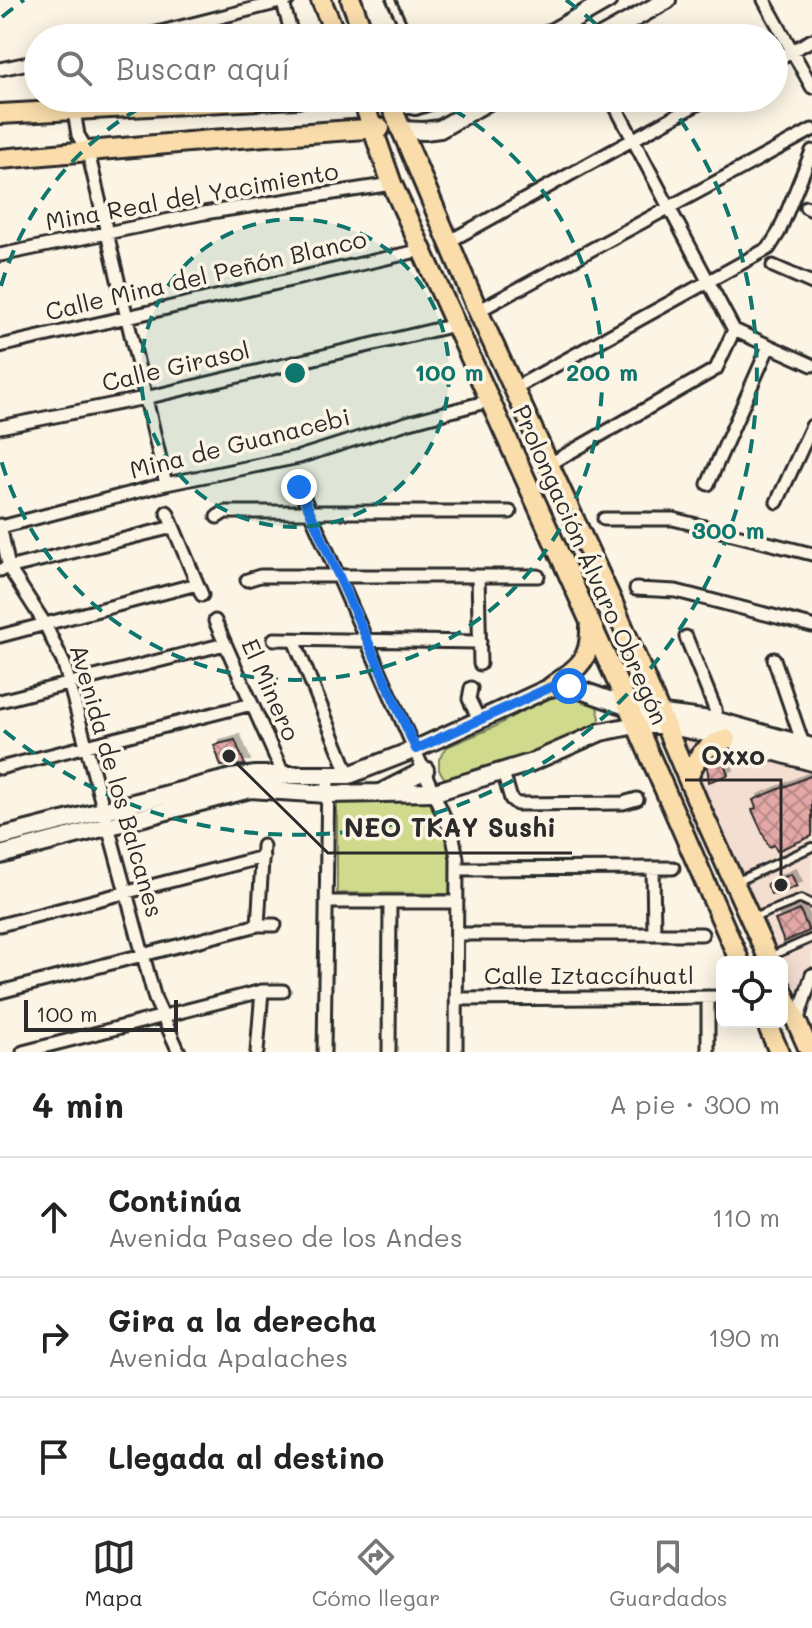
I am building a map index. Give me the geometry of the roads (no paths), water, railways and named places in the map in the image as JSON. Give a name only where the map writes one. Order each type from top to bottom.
[{"type":"main road","points":[[321,0],[331,24]]},
{"type":"main road","points":[[351,0],[360,24]]},
{"type":"main road","points":[[0,114],[49,112]]},
{"type":"main road","name":"Prolongación Álvaro Obregón","points":[[366,112],[392,184],[633,716],[737,956]]},
{"type":"main road","name":"Prolongación Álvaro Obregón","points":[[391,112],[513,389],[612,601],[767,956]]},
{"type":"main road","points":[[0,159],[371,128],[400,130]]},
{"type":"main road","points":[[457,329],[479,349],[489,347],[491,340]]},
{"type":"main road","points":[[551,687],[576,670],[585,659],[590,642],[588,620],[598,601],[612,601]]},
{"type":"main road","points":[[688,778],[694,762],[720,732]]},
{"type":"main road","points":[[788,1002],[810,1052]]},
{"type":"main road","points":[[769,1028],[779,1052]]},
{"type":"street","points":[[191,24],[284,0],[290,24]]},
{"type":"street","points":[[560,24],[582,7],[608,0]]},
{"type":"street","points":[[624,24],[667,0]]},
{"type":"street","points":[[764,0],[778,24]]},
{"type":"street","points":[[788,54],[812,40]]},
{"type":"street","points":[[788,42],[812,87]]},
{"type":"street","points":[[0,69],[24,64]]},
{"type":"street","points":[[74,112],[78,135],[88,152],[166,484]]},
{"type":"street","points":[[400,130],[440,129],[470,112]]},
{"type":"street","points":[[618,112],[734,330],[812,365]]},
{"type":"street","points":[[448,242],[683,112]]},
{"type":"street","points":[[478,311],[812,130]]},
{"type":"street","points":[[513,389],[769,248],[812,151]]},
{"type":"street","name":"Mina Real del Yacimiento","points":[[0,255],[204,213],[392,184]]},
{"type":"street","name":"Calle Mina del Peñón Blanco","points":[[0,346],[422,250]]},
{"type":"street","points":[[773,266],[812,283]]},
{"type":"street","name":"Calle Girasol","points":[[0,427],[457,329]]},
{"type":"street","points":[[548,465],[716,369],[734,330]]},
{"type":"street","points":[[708,484],[769,346]]},
{"type":"street","name":"Mina de Guanacebi","points":[[0,526],[166,484],[299,457],[489,401]]},
{"type":"street","points":[[777,502],[812,426]]},
{"type":"street","points":[[299,487],[453,837],[457,869],[456,1052]]},
{"type":"street","points":[[0,636],[200,590],[167,512]]},
{"type":"street","points":[[217,517],[225,512],[510,512]]},
{"type":"street","points":[[604,519],[673,519],[812,554]]},
{"type":"street","name":"Avenida de los Balcanes","points":[[0,526],[4,569],[45,624],[64,664],[143,955],[162,1017],[179,1052]]},
{"type":"street","points":[[4,569],[173,527]]},
{"type":"street","points":[[247,580],[260,576],[538,576]]},
{"type":"street","points":[[478,576],[480,664]]},
{"type":"street","points":[[636,589],[676,591],[812,626]]},
{"type":"street","name":"El Minero","points":[[215,621],[284,776]]},
{"type":"street","points":[[686,637],[720,732]]},
{"type":"street","points":[[274,639],[480,642]]},
{"type":"street","points":[[294,640],[349,775]]},
{"type":"street","points":[[0,701],[225,644]]},
{"type":"street","points":[[774,659],[807,753]]},
{"type":"street","points":[[0,855],[231,778],[349,775],[416,749],[551,687],[569,686],[595,695],[633,716],[662,719],[807,753]]},
{"type":"street","points":[[471,688],[469,699],[479,720]]},
{"type":"street","points":[[595,695],[604,709],[601,732]]},
{"type":"street","points":[[0,768],[252,704]]},
{"type":"street","points":[[0,837],[106,819],[241,790],[269,788],[377,795],[435,792],[503,772],[633,716]]},
{"type":"street","points":[[377,795],[425,770]]},
{"type":"street","points":[[503,772],[511,799],[517,804],[623,803],[637,799]]},
{"type":"street","points":[[324,1052],[328,776]]},
{"type":"street","points":[[0,925],[127,893],[263,852],[258,925]]},
{"type":"street","points":[[653,868],[654,934]]},
{"type":"street","points":[[457,869],[673,868]]},
{"type":"street","points":[[326,902],[457,902]]},
{"type":"street","points":[[389,1052],[390,902]]},
{"type":"street","points":[[0,992],[258,925],[275,925]]},
{"type":"street","points":[[457,934],[702,934]]},
{"type":"street","points":[[797,1022],[812,975]]},
{"type":"street","points":[[257,1052],[262,991]]},
{"type":"street","points":[[23,1052],[262,991],[283,991]]},
{"type":"street","points":[[708,997],[708,1052]]},
{"type":"street","name":"Calle Iztaccíhuatl","points":[[456,999],[716,997]]},
{"type":"lane","points":[[391,0],[402,24]]},
{"type":"lane","points":[[735,883],[812,847]]},
{"type":"lane","points":[[751,918],[801,899],[812,904]]},
{"type":"lane","points":[[777,956],[812,938]]},
{"type":"place","name":"NEO TKAY Sushi","points":[[229,756]]},
{"type":"place","name":"Oxxo","points":[[781,885]]}]
